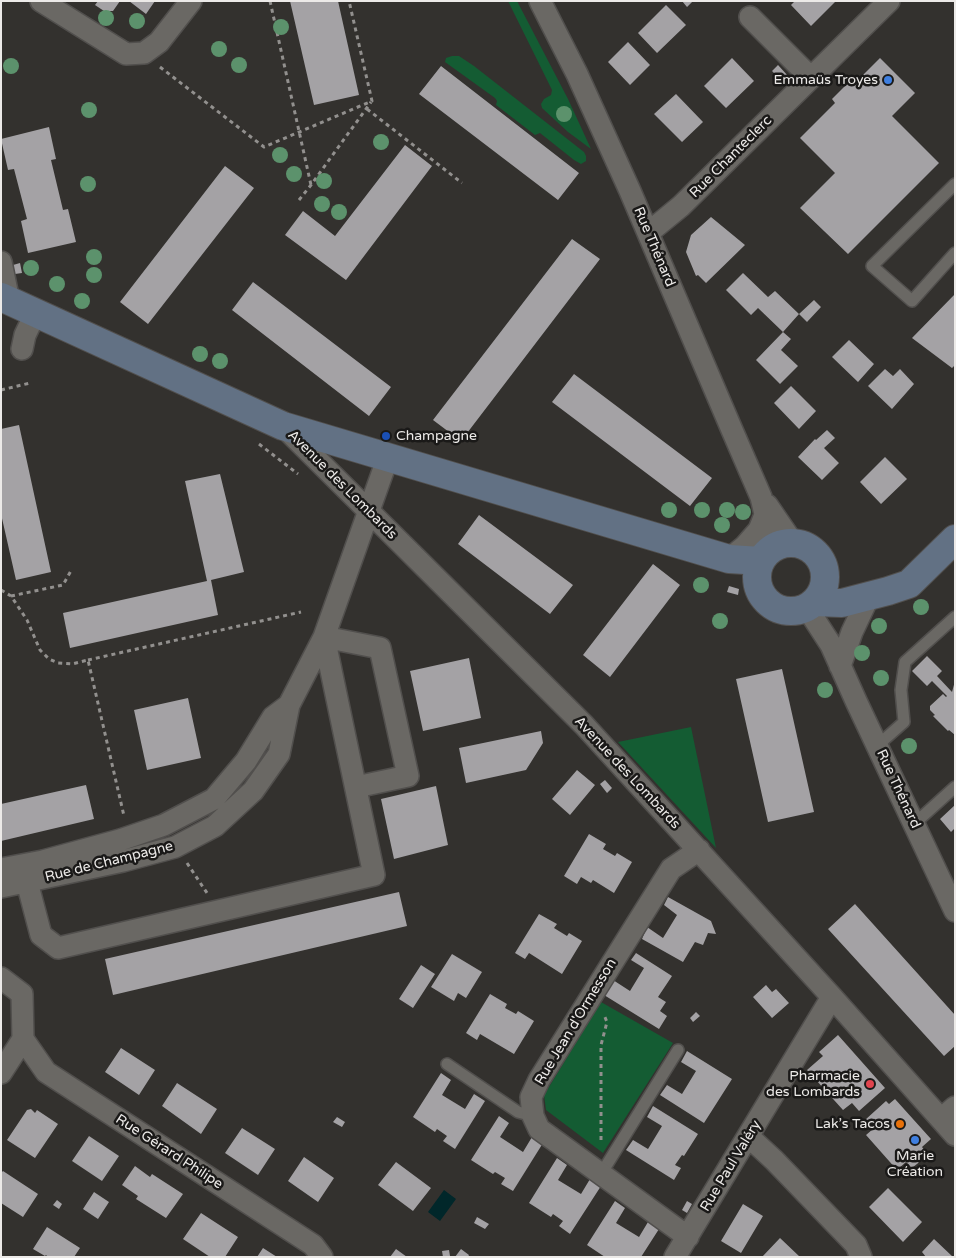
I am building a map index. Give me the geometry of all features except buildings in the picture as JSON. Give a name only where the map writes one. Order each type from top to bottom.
[{"type":"street","points":[[41,1],[126,54],[144,53],[159,42],[191,1]]},
{"type":"street","name":"Rue Thénard","points":[[540,1],[577,74],[648,233],[763,506],[771,560]]},
{"type":"street","name":"Rue Chanteclerc","points":[[648,233],[681,206],[889,1]]},
{"type":"street","points":[[750,17],[811,78]]},
{"type":"street","points":[[1,262],[5,299]]},
{"type":"street","name":"Avenue des Lombards","points":[[5,299],[283,426],[729,559],[771,560]]},
{"type":"street","points":[[22,349],[24,335],[35,314]]},
{"type":"street","name":"Avenue des Lombards","points":[[283,426],[584,725],[832,997],[950,1116],[955,1135]]},
{"type":"street","name":"Rue de Champagne","points":[[1,887],[124,862],[176,847],[215,826],[253,791],[279,754],[289,705],[324,637],[388,457]]},
{"type":"street","points":[[729,559],[745,546],[759,530],[763,506]]},
{"type":"street","points":[[810,605],[823,590],[825,574],[821,560],[809,548],[771,560],[765,600],[777,608],[792,611],[810,605],[842,603],[909,584],[955,539]]},
{"type":"street","points":[[825,574],[879,594]]},
{"type":"street","points":[[840,666],[852,632],[879,594]]},
{"type":"street","name":"Rue Thénard","points":[[810,605],[831,645],[955,911]]},
{"type":"street","points":[[27,882],[41,935],[58,948],[374,875],[324,637],[380,648],[408,776],[356,787]]},
{"type":"street","name":"Rue de Champagne","points":[[1,869],[129,837],[164,825],[214,799],[246,761],[274,717],[289,705]]},
{"type":"street","name":"Rue Jean d'Ormesson","points":[[533,1116],[531,1097],[539,1080],[671,869],[699,850]]},
{"type":"street","points":[[1,978],[22,994],[23,1039],[1,1073]]},
{"type":"street","name":"Rue Paul Valéry","points":[[676,1257],[832,997]]},
{"type":"street","name":"Rue Gérard Philipe","points":[[23,1039],[46,1072],[313,1245],[322,1257]]},
{"type":"street","points":[[533,1116],[539,1129],[688,1237]]},
{"type":"street","points":[[749,1137],[856,1244],[860,1257]]},
{"type":"lane","points":[[955,184],[872,266],[912,301],[955,253]]},
{"type":"lane","points":[[878,745],[904,722],[901,690],[905,662],[955,617]]},
{"type":"lane","points":[[914,824],[955,787]]},
{"type":"lane","points":[[602,1174],[678,1050]]},
{"type":"lane","points":[[448,1064],[518,1112],[533,1116]]},
{"type":"path","points":[[270,1],[312,185]]},
{"type":"path","points":[[299,200],[312,185],[372,101],[349,1]]},
{"type":"path","points":[[144,53],[264,147],[372,101]]},
{"type":"path","points":[[367,109],[462,183]]},
{"type":"path","points":[[1,390],[30,384]]},
{"type":"path","points":[[12,596],[63,585],[72,569]]},
{"type":"path","points":[[1,590],[12,596],[27,620],[40,650],[49,659],[58,663],[72,664],[300,612]]},
{"type":"path","points":[[88,660],[126,825]]},
{"type":"path","points":[[176,847],[218,911]]},
{"type":"path","points":[[594,992],[607,1022],[601,1045],[602,1174]]},
{"type":"green space","points":[[508,1],[517,1],[568,99],[591,149],[568,132],[542,108],[541,104],[544,99],[551,95],[552,90]]},
{"type":"green space","points":[[459,56],[474,66],[584,152],[586,161],[581,164],[574,160],[540,133],[535,135],[496,105],[497,101],[495,98],[445,62],[446,58]]},
{"type":"green space","points":[[691,727],[716,848],[618,742]]},
{"type":"green space","points":[[601,1002],[673,1043],[603,1153],[546,1110],[544,1095]]},
{"type":"water","points":[[444,1190],[456,1199],[440,1221],[428,1212]]},
{"type":"place","name":"Emmaüs Troyes","points":[[888,80]]},
{"type":"place","name":"Champagne","points":[[386,436]]},
{"type":"place","name":"Pharmacie des Lombards","points":[[870,1084]]},
{"type":"place","name":"Lak’s Tacos","points":[[900,1124]]},
{"type":"place","name":"Marie Création","points":[[915,1140]]}]
